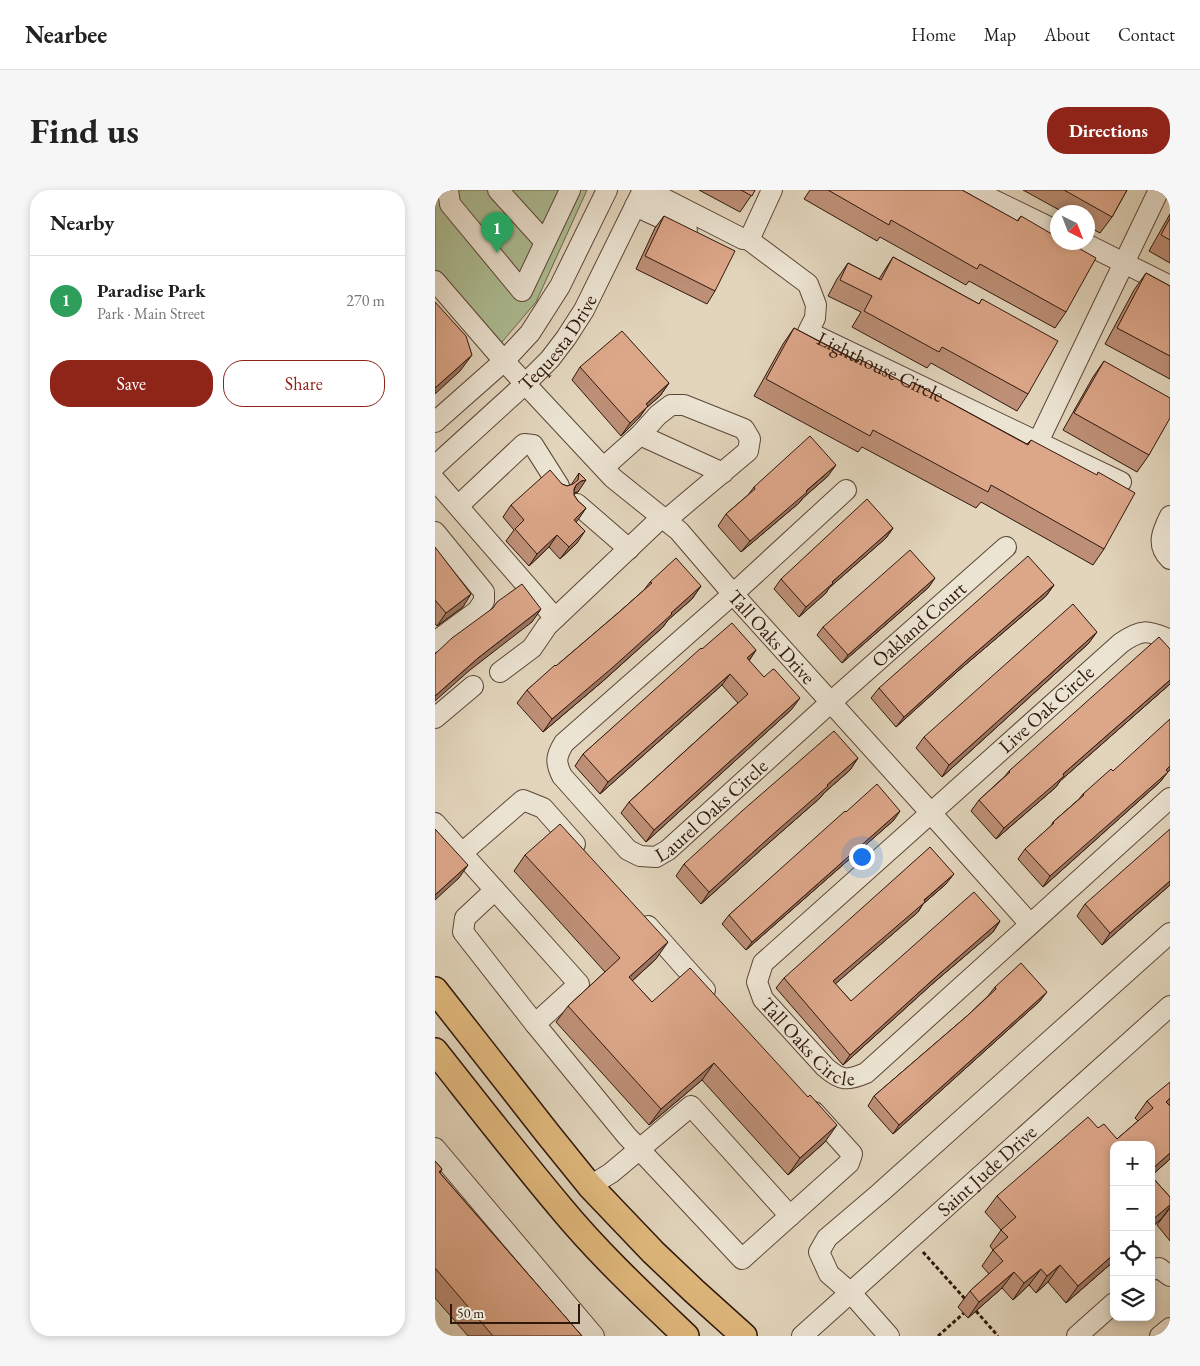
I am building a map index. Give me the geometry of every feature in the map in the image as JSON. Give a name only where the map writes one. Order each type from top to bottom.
[{"type":"main road","points":[[435,990],[591,1186],[660,1258],[745,1336]]},
{"type":"main road","points":[[435,1051],[562,1209],[643,1296],[686,1336]]},
{"type":"main road","points":[[524,1162],[563,1185],[575,1187],[591,1186]]},
{"type":"street","points":[[448,190],[450,204],[522,291],[545,242],[563,194]]},
{"type":"street","points":[[498,190],[545,242]]},
{"type":"street","name":"Tequesta Drive","points":[[435,422],[504,360],[530,333],[560,286],[607,190]]},
{"type":"street","name":"Lighthouse Circle","points":[[647,190],[746,240],[808,284],[816,305],[815,318],[808,332],[1121,482]]},
{"type":"street","points":[[639,198],[721,246],[746,240],[772,190]]},
{"type":"street","points":[[973,190],[1050,228]]},
{"type":"street","points":[[1038,442],[1159,190]]},
{"type":"street","name":"Tequesta Drive","points":[[435,466],[550,360],[567,338],[584,310],[639,198]]},
{"type":"street","points":[[1095,248],[1170,286]]},
{"type":"street","name":"Tall Oaks Drive","points":[[435,281],[525,384],[613,478],[679,531],[733,594],[1030,924]]},
{"type":"street","points":[[500,672],[532,648],[547,626],[629,549],[748,452],[750,439],[744,428],[684,405],[671,405],[604,467]]},
{"type":"street","points":[[640,435],[723,473]]},
{"type":"street","points":[[458,506],[524,444],[533,445],[559,486]]},
{"type":"street","points":[[435,480],[555,618]]},
{"type":"street","name":"Laurel Oaks Circle","points":[[831,702],[668,850],[656,857],[640,856],[627,850],[562,776],[557,767],[557,754],[563,743],[733,594],[845,490]]},
{"type":"street","points":[[577,504],[629,549]]},
{"type":"street","points":[[1170,516],[1162,532],[1162,548],[1170,560]]},
{"type":"street","points":[[435,532],[484,592],[485,601],[477,611],[435,642]]},
{"type":"street","name":"Oakland Court","points":[[831,702],[1006,546]]},
{"type":"street","name":"Live Oak Circle","points":[[931,812],[1121,643],[1134,634],[1151,632],[1170,641]]},
{"type":"street","points":[[435,718],[473,686]]},
{"type":"street","points":[[1030,924],[1170,798]]},
{"type":"street","points":[[462,853],[523,800],[543,808],[589,860]]},
{"type":"street","name":"Tall Oaks Circle","points":[[931,812],[763,963],[757,982],[763,998],[825,1067],[835,1076],[851,1079],[866,1073],[1030,924]]},
{"type":"street","points":[[435,823],[579,984],[535,1024]]},
{"type":"street","points":[[495,890],[465,918],[463,932],[535,1024],[639,1150],[742,1259],[849,1163],[852,1154],[799,1095]]},
{"type":"street","points":[[635,911],[720,1007]]},
{"type":"street","points":[[889,1336],[851,1293],[829,1274],[819,1252],[827,1238],[881,1192],[1170,933]]},
{"type":"street","name":"Saint Jude Drive","points":[[802,1336],[1170,1006]]},
{"type":"street","points":[[591,1186],[611,1173],[691,1106],[790,1216]]},
{"type":"street","points":[[435,1148],[594,1336]]},
{"type":"street","points":[[1155,1269],[1159,1268],[1170,1276]]},
{"type":"street","points":[[1077,1336],[1110,1307]]},
{"type":"street","points":[[1160,1336],[1170,1328]]},
{"type":"path","points":[[911,1238],[966,1300]]},
{"type":"path","points":[[976,1311],[998,1336]]},
{"type":"path","points":[[939,1336],[964,1313]]},
{"type":"green space","points":[[435,190],[587,190],[536,302],[491,355],[435,292]]},
{"type":"building","points":[[741,190],[755,190],[752,196]]},
{"type":"building","points":[[828,190],[962,190],[1018,221],[1021,216],[1050,233],[1050,250],[1082,250],[1096,258],[1066,312],[980,264],[977,269],[891,220],[889,225]]},
{"type":"building","points":[[1064,190],[1127,190],[1112,217],[1095,207],[1095,205],[1091,205]]},
{"type":"building","points":[[664,216],[735,251],[715,291],[645,256]]},
{"type":"building","points":[[1170,218],[1170,240],[1161,235]]},
{"type":"building","points":[[893,257],[979,304],[982,299],[1058,341],[1028,394],[942,347],[939,352],[864,311],[872,296],[840,280],[848,263],[881,280]]},
{"type":"building","points":[[1146,273],[1170,286],[1170,356],[1117,328]]},
{"type":"building","points":[[435,302],[466,336],[472,355],[435,388]]},
{"type":"building","points":[[794,328],[858,362],[859,359],[910,386],[912,382],[1028,445],[1031,440],[1097,475],[1098,472],[1135,493],[1104,549],[991,485],[988,492],[873,430],[870,436],[766,379]]},
{"type":"building","points":[[622,331],[669,383],[646,404],[648,406],[630,423],[580,367]]},
{"type":"building","points":[[1104,361],[1170,398],[1170,418],[1149,455],[1074,413]]},
{"type":"building","points":[[810,436],[836,465],[750,541],[726,514]]},
{"type":"building","points":[[550,470],[562,484],[567,486],[578,480],[579,473],[586,480],[581,481],[574,489],[574,495],[586,508],[574,520],[585,531],[569,547],[557,535],[537,554],[515,529],[524,520],[511,505]]},
{"type":"building","points":[[867,499],[893,528],[806,607],[781,579]]},
{"type":"building","points":[[435,547],[471,594],[446,613],[435,600]]},
{"type":"building","points":[[910,550],[935,578],[848,655],[823,627]]},
{"type":"building","points":[[1028,556],[1054,585],[904,717],[879,688]]},
{"type":"building","points":[[676,558],[701,586],[612,668],[552,719],[527,690],[652,583],[650,582]]},
{"type":"building","points":[[522,584],[541,609],[478,658],[435,696],[435,654],[452,638]]},
{"type":"building","points":[[1073,604],[1097,632],[949,765],[924,737]]},
{"type":"building","points":[[732,623],[756,650],[747,658],[764,677],[773,669],[775,670],[800,698],[654,830],[629,802],[748,694],[730,674],[608,782],[583,754],[701,648]]},
{"type":"building","points":[[1159,637],[1170,649],[1170,680],[1004,828],[979,800]]},
{"type":"building","points":[[1170,719],[1170,766],[1166,770],[1168,772],[1050,876],[1025,849],[1083,794],[1111,769],[1113,771]]},
{"type":"building","points":[[834,731],[858,758],[709,892],[684,864]]},
{"type":"building","points":[[877,784],[900,811],[752,942],[729,915]]},
{"type":"building","points":[[560,824],[668,942],[629,977],[652,1002],[690,968],[808,1097],[810,1095],[837,1125],[800,1158],[714,1063],[661,1109],[568,1006],[620,958],[525,855]]},
{"type":"building","points":[[435,829],[468,865],[435,895]]},
{"type":"building","points":[[1170,829],[1170,881],[1110,933],[1085,904]]},
{"type":"building","points":[[930,847],[954,874],[924,900],[925,902],[833,981],[851,1001],[974,892],[1000,921],[850,1055],[784,978]]},
{"type":"building","points":[[1021,963],[1047,992],[899,1125],[874,1096],[967,1016]]},
{"type":"building","points":[[1170,1082],[1170,1098],[1166,1102],[1170,1106],[1170,1153],[1155,1166],[1155,1141],[1110,1141],[1110,1258],[1078,1286],[1060,1265],[1047,1276],[1041,1269],[1024,1283],[1014,1272],[979,1302],[970,1291],[1003,1261],[993,1250],[1008,1237],[1001,1230],[1016,1217],[997,1196],[1088,1117],[1098,1128],[1104,1124],[1117,1139],[1153,1108],[1147,1101]]},
{"type":"building","points":[[435,1161],[442,1169],[439,1172],[582,1336],[493,1336],[435,1268]]},
{"type":"building","points":[[1155,1180],[1170,1197],[1170,1205],[1155,1218]]},
{"type":"place","name":"Paradise Park","points":[[497,253]]}]
